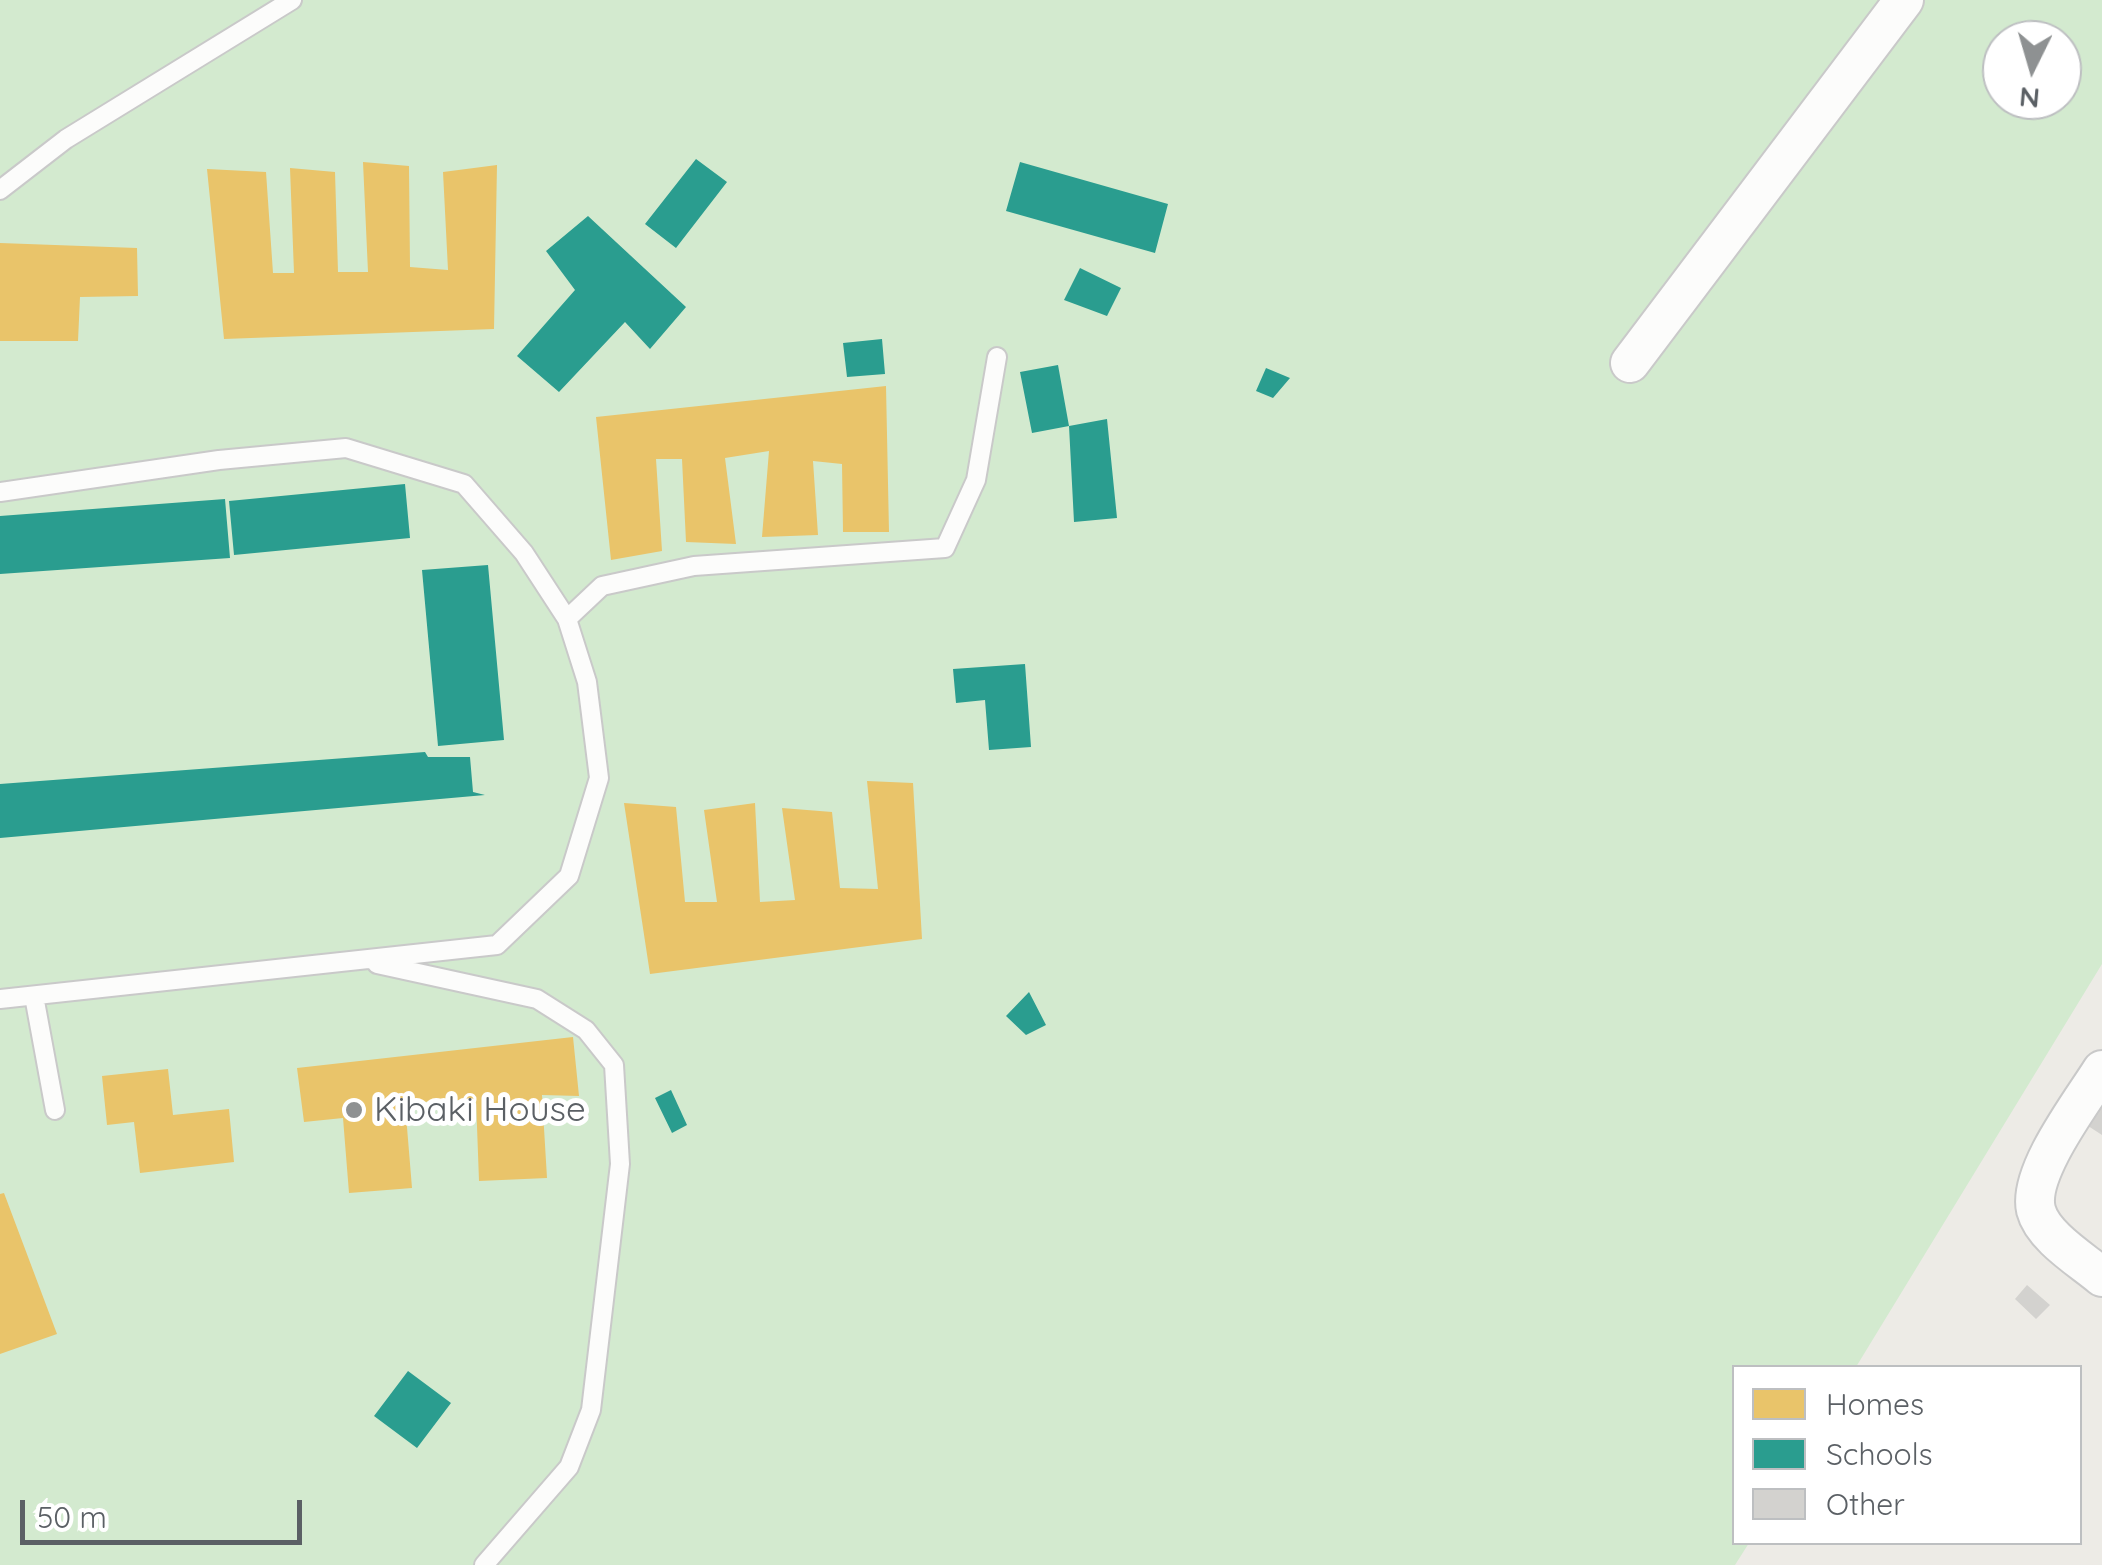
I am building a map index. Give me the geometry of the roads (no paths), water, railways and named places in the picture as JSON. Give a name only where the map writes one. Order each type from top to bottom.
[{"type":"street","points":[[1630,363],[1904,0]]},
{"type":"street","points":[[2102,1070],[2036,1183],[2036,1212],[2050,1232],[2102,1277]]},
{"type":"lane","points":[[0,190],[66,138],[292,0]]},
{"type":"lane","points":[[567,618],[602,586],[694,566],[945,548],[976,480],[997,357]]},
{"type":"lane","points":[[0,492],[219,460],[346,448],[464,484],[524,553],[567,618],[586,682],[599,778],[570,876],[497,944],[0,999]]},
{"type":"lane","points":[[359,960],[537,999],[586,1030],[614,1064],[620,1164],[591,1410],[569,1467],[484,1565]]},
{"type":"lane","points":[[34,996],[54,1110]]},
{"type":"place","name":"Kibaki House","points":[[354,1110]]}]
